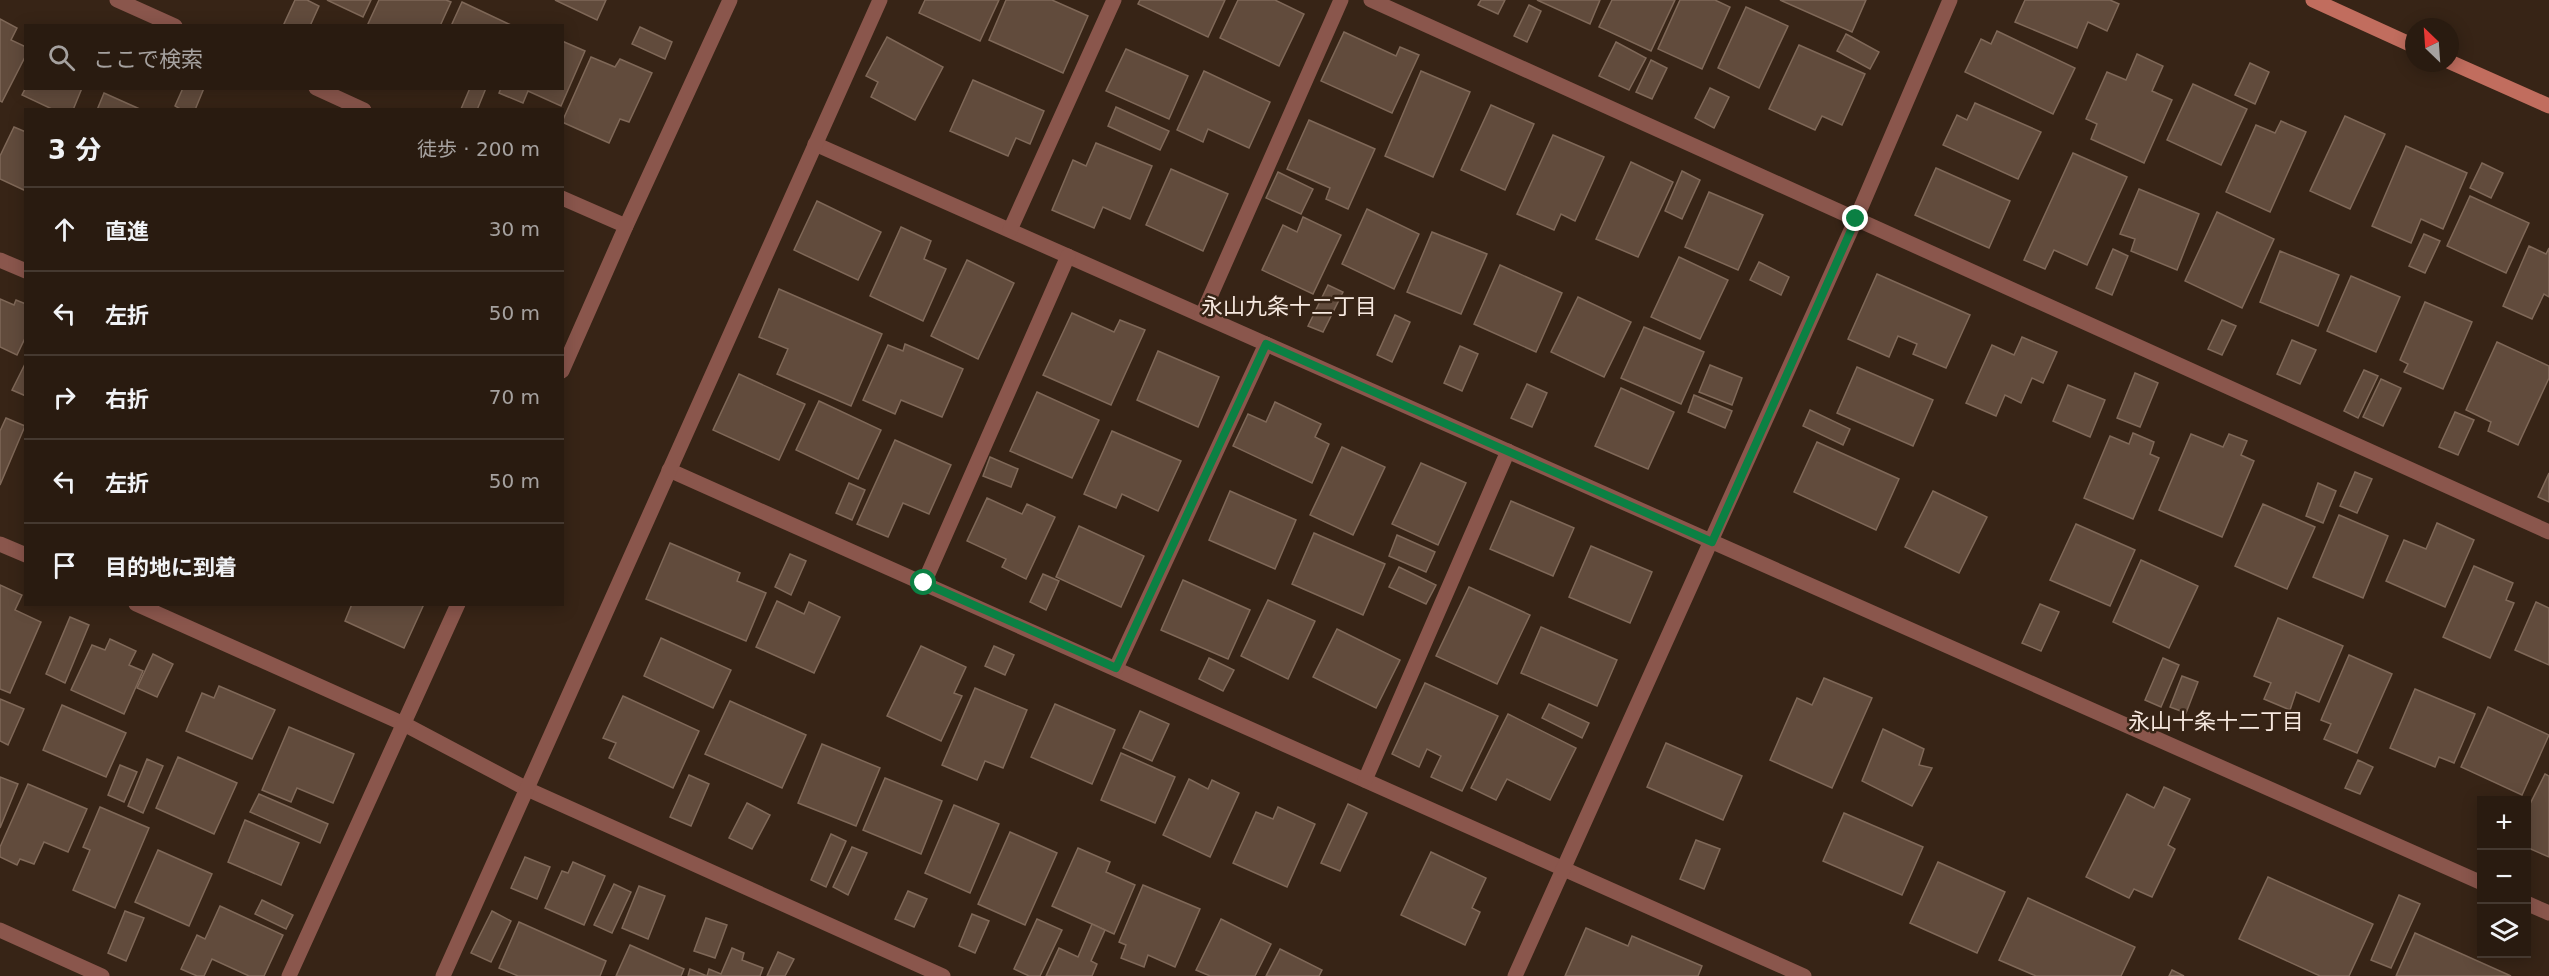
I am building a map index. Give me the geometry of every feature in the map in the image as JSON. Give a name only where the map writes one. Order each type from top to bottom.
[{"type":"street","points":[[117,0],[171,24]]},
{"type":"street","points":[[564,366],[730,0]]},
{"type":"street","points":[[443,976],[880,0]]},
{"type":"street","points":[[1010,230],[1114,0]]},
{"type":"street","points":[[1202,315],[1341,0]]},
{"type":"street","points":[[1371,0],[2549,532]]},
{"type":"street","points":[[1515,976],[1856,219],[1950,0]]},
{"type":"street","points":[[2313,0],[2405,42]]},
{"type":"street","points":[[2459,66],[2549,106]]},
{"type":"street","points":[[320,90],[360,108]]},
{"type":"street","points":[[815,144],[2477,881]]},
{"type":"street","points":[[564,199],[626,226]]},
{"type":"street","points":[[924,583],[1068,256]]},
{"type":"street","points":[[0,260],[24,270]]},
{"type":"street","points":[[1116,668],[1266,344]]},
{"type":"street","points":[[1365,780],[1508,451]]},
{"type":"street","points":[[669,470],[1804,976]]},
{"type":"street","points":[[0,544],[24,554]]},
{"type":"street","points":[[140,606],[404,724],[527,789],[943,976]]},
{"type":"street","points":[[289,976],[457,606]]},
{"type":"street","points":[[2528,904],[2549,913]]},
{"type":"street","points":[[0,930],[102,976]]},
{"type":"building","points":[[295,0],[307,0],[319,6],[311,24],[284,24]]},
{"type":"building","points":[[327,0],[371,0],[363,17]]},
{"type":"building","points":[[379,0],[446,0],[451,2],[441,24],[368,24]]},
{"type":"building","points":[[555,0],[606,0],[597,20]]},
{"type":"building","points":[[925,0],[999,0],[980,41],[919,13]]},
{"type":"building","points":[[1006,0],[1052,0],[1088,16],[1063,73],[989,40]]},
{"type":"building","points":[[1140,0],[1225,0],[1208,37],[1138,4]]},
{"type":"building","points":[[1238,0],[1275,0],[1304,14],[1279,66],[1220,38]]},
{"type":"building","points":[[1481,0],[1505,0],[1498,14],[1478,5]]},
{"type":"building","points":[[1537,0],[1600,0],[1590,24]]},
{"type":"building","points":[[1612,0],[1675,0],[1651,51],[1599,27]]},
{"type":"building","points":[[1680,0],[1715,0],[1730,7],[1702,69],[1658,49]]},
{"type":"building","points":[[1780,0],[1866,0],[1852,32]]},
{"type":"building","points":[[2025,0],[2110,0],[2119,4],[2107,31],[2088,22],[2077,48],[2015,22]]},
{"type":"building","points":[[462,2],[509,24],[452,24]]},
{"type":"building","points":[[1529,5],[1541,11],[1527,42],[1514,36]]},
{"type":"building","points":[[1746,7],[1788,26],[1759,88],[1718,68]]},
{"type":"building","points":[[0,19],[17,28],[11,40],[24,46],[24,59],[2,102],[0,101]]},
{"type":"building","points":[[640,27],[672,42],[665,59],[632,44]]},
{"type":"building","points":[[1997,31],[2075,68],[2053,114],[1965,72],[1981,39],[1991,44]]},
{"type":"building","points":[[1344,32],[1396,56],[1400,47],[1419,55],[1392,113],[1321,81]]},
{"type":"building","points":[[1846,34],[1879,52],[1870,69],[1837,51]]},
{"type":"building","points":[[887,37],[943,67],[915,120],[871,97],[878,82],[866,76]]},
{"type":"building","points":[[564,42],[585,51],[561,106],[528,91],[523,103],[499,93],[500,90],[564,90]]},
{"type":"building","points":[[1616,42],[1646,58],[1629,90],[1599,76]]},
{"type":"building","points":[[1799,45],[1865,74],[1842,125],[1822,116],[1815,130],[1769,109]]},
{"type":"building","points":[[1126,49],[1188,76],[1169,119],[1106,91]]},
{"type":"building","points":[[2137,54],[2163,66],[2152,91],[2172,100],[2144,163],[2091,139],[2097,124],[2086,119],[2107,72],[2126,80]]},
{"type":"building","points":[[591,57],[615,67],[620,59],[652,73],[629,122],[620,119],[609,143],[564,123],[564,118]]},
{"type":"building","points":[[1651,60],[1667,68],[1652,99],[1636,92]]},
{"type":"building","points":[[2250,63],[2269,72],[2255,104],[2235,95]]},
{"type":"building","points":[[1204,71],[1270,102],[1249,148],[1208,129],[1203,142],[1177,130]]},
{"type":"building","points":[[1421,71],[1470,92],[1433,177],[1385,156]]},
{"type":"building","points":[[973,80],[1044,111],[1030,144],[1016,138],[1008,156],[950,131]]},
{"type":"building","points":[[2193,84],[2247,109],[2221,165],[2167,140]]},
{"type":"building","points":[[1710,88],[1729,97],[1714,128],[1695,118]]},
{"type":"building","points":[[24,90],[81,90],[74,108],[50,108],[22,95]]},
{"type":"building","points":[[182,90],[203,90],[196,108],[175,106]]},
{"type":"building","points":[[469,90],[485,90],[478,108],[461,108]]},
{"type":"building","points":[[104,93],[138,108],[98,108]]},
{"type":"building","points":[[1975,103],[2041,132],[2018,179],[1943,145],[1957,115],[1967,120]]},
{"type":"building","points":[[1491,105],[1534,124],[1505,190],[1461,170]]},
{"type":"building","points":[[1116,107],[1169,131],[1160,150],[1108,126]]},
{"type":"building","points":[[2345,116],[2385,134],[2350,209],[2310,191]]},
{"type":"building","points":[[1309,120],[1375,149],[1348,209],[1326,199],[1330,188],[1287,169]]},
{"type":"building","points":[[2281,121],[2306,132],[2270,212],[2226,192],[2256,125],[2275,133]]},
{"type":"building","points":[[14,127],[24,131],[24,190],[0,179],[0,156]]},
{"type":"building","points":[[1553,135],[1604,157],[1575,221],[1561,214],[1554,230],[1517,214]]},
{"type":"building","points":[[1096,143],[1152,166],[1130,219],[1103,207],[1094,228],[1052,210],[1073,160],[1086,166]]},
{"type":"building","points":[[2406,146],[2467,173],[2443,229],[2421,219],[2411,243],[2372,226]]},
{"type":"building","points":[[2073,153],[2127,177],[2087,265],[2054,250],[2045,269],[2024,260]]},
{"type":"building","points":[[1631,162],[1673,182],[1638,257],[1596,239]]},
{"type":"building","points":[[2482,163],[2503,173],[2491,198],[2470,188]]},
{"type":"building","points":[[1936,168],[2010,201],[1989,248],[1915,215]]},
{"type":"building","points":[[1171,169],[1228,194],[1203,251],[1146,225]]},
{"type":"building","points":[[1682,171],[1700,180],[1682,219],[1665,211]]},
{"type":"building","points":[[1278,172],[1313,189],[1301,214],[1266,198]]},
{"type":"building","points":[[2139,189],[2199,214],[2177,270],[2131,251],[2135,239],[2120,234]]},
{"type":"building","points":[[1709,192],[1763,215],[1738,270],[1685,247]]},
{"type":"building","points":[[2470,196],[2529,223],[2506,273],[2447,246]]},
{"type":"building","points":[[817,201],[881,232],[858,280],[794,250]]},
{"type":"building","points":[[1367,209],[1419,234],[1394,289],[1342,264]]},
{"type":"building","points":[[2217,212],[2274,239],[2242,308],[2185,281]]},
{"type":"building","points":[[1303,217],[1341,235],[1313,294],[1262,270],[1283,225],[1297,232]]},
{"type":"building","points":[[901,227],[931,241],[924,259],[946,269],[923,321],[870,296]]},
{"type":"building","points":[[1432,232],[1487,254],[1461,314],[1407,292]]},
{"type":"building","points":[[2424,234],[2440,241],[2425,273],[2409,266]]},
{"type":"building","points":[[2529,246],[2546,254],[2549,248],[2549,297],[2544,294],[2532,319],[2503,306]]},
{"type":"building","points":[[2113,249],[2128,256],[2112,295],[2096,288]]},
{"type":"building","points":[[2280,251],[2339,275],[2318,326],[2260,302]]},
{"type":"building","points":[[1679,257],[1728,280],[1700,339],[1651,317]]},
{"type":"building","points":[[967,260],[1014,283],[978,359],[931,336]]},
{"type":"building","points":[[1759,262],[1789,277],[1781,295],[1750,280]]},
{"type":"building","points":[[1500,265],[1562,293],[1536,352],[1474,324]]},
{"type":"building","points":[[1877,274],[1970,315],[1946,368],[1913,354],[1917,344],[1898,336],[1889,357],[1848,339]]},
{"type":"building","points":[[2351,276],[2400,297],[2376,352],[2327,331]]},
{"type":"building","points":[[1328,285],[1343,292],[1323,332],[1308,326]]},
{"type":"building","points":[[779,289],[882,334],[851,406],[777,374],[788,349],[759,337]]},
{"type":"building","points":[[1578,297],[1631,322],[1604,377],[1551,352]]},
{"type":"building","points":[[0,299],[14,305],[16,300],[24,303],[24,340],[17,355],[0,347]]},
{"type":"building","points":[[2425,302],[2472,322],[2443,389],[2404,372],[2408,364],[2400,360]]},
{"type":"building","points":[[1072,313],[1114,332],[1120,320],[1145,330],[1111,405],[1043,375]]},
{"type":"building","points":[[1395,315],[1410,322],[1392,362],[1377,355]]},
{"type":"building","points":[[2222,320],[2236,326],[2222,355],[2208,349]]},
{"type":"building","points":[[1644,327],[1704,352],[1681,404],[1621,378]]},
{"type":"building","points":[[2022,337],[2057,352],[2043,383],[2032,378],[2021,403],[2005,395],[1996,416],[1966,403],[1992,345],[2014,355]]},
{"type":"building","points":[[2292,340],[2316,350],[2300,384],[2277,374]]},
{"type":"building","points":[[2497,342],[2549,366],[2549,378],[2518,445],[2488,431],[2491,422],[2466,410]]},
{"type":"building","points":[[905,344],[963,369],[942,417],[901,400],[895,414],[863,400],[888,345],[903,351]]},
{"type":"building","points":[[1460,346],[1478,354],[1462,391],[1444,383]]},
{"type":"building","points":[[1158,351],[1219,377],[1198,427],[1137,400]]},
{"type":"building","points":[[1710,365],[1742,378],[1732,405],[1699,392]]},
{"type":"building","points":[[24,366],[24,395],[12,390]]},
{"type":"building","points":[[1857,367],[1933,400],[1913,446],[1837,413]]},
{"type":"building","points":[[2364,370],[2378,376],[2358,418],[2344,411]]},
{"type":"building","points":[[2135,373],[2158,383],[2140,427],[2117,418]]},
{"type":"building","points":[[739,374],[805,404],[779,460],[713,430]]},
{"type":"building","points":[[2381,379],[2401,388],[2383,426],[2363,417]]},
{"type":"building","points":[[1527,384],[1547,393],[1532,427],[1511,418]]},
{"type":"building","points":[[2068,385],[2105,400],[2090,437],[2053,421]]},
{"type":"building","points":[[1621,388],[1674,412],[1648,469],[1595,446]]},
{"type":"building","points":[[1037,392],[1099,420],[1072,478],[1010,451]]},
{"type":"building","points":[[1694,395],[1732,411],[1725,428],[1688,412]]},
{"type":"building","points":[[819,401],[881,430],[858,479],[796,450]]},
{"type":"building","points":[[1275,402],[1321,424],[1315,437],[1329,444],[1312,483],[1233,446],[1248,414],[1266,422]]},
{"type":"building","points":[[1810,410],[1850,429],[1843,445],[1803,426]]},
{"type":"building","points":[[2455,412],[2474,420],[2458,455],[2439,447]]},
{"type":"building","points":[[6,418],[24,426],[0,485],[0,431]]},
{"type":"building","points":[[1112,431],[1181,461],[1158,511],[1122,494],[1116,508],[1084,494]]},
{"type":"building","points":[[2133,433],[2154,442],[2150,454],[2159,458],[2133,519],[2084,498],[2110,436],[2129,444]]},
{"type":"building","points":[[2191,434],[2223,447],[2229,434],[2247,441],[2241,455],[2254,461],[2222,537],[2159,510]]},
{"type":"building","points":[[895,440],[951,465],[929,514],[903,503],[888,537],[857,524]]},
{"type":"building","points":[[1817,442],[1899,479],[1876,530],[1794,492]]},
{"type":"building","points":[[1342,447],[1385,467],[1353,535],[1310,515]]},
{"type":"building","points":[[990,457],[1018,469],[1011,487],[983,476]]},
{"type":"building","points":[[1421,463],[1466,483],[1438,545],[1392,524]]},
{"type":"building","points":[[2355,472],[2372,479],[2357,513],[2340,506]]},
{"type":"building","points":[[2549,473],[2549,502],[2538,497]]},
{"type":"building","points":[[849,483],[865,490],[852,520],[836,513]]},
{"type":"building","points":[[2318,483],[2336,491],[2323,523],[2306,516]]},
{"type":"building","points":[[1230,491],[1296,520],[1275,569],[1209,540]]},
{"type":"building","points":[[1933,491],[1987,517],[1959,573],[1905,547]]},
{"type":"building","points":[[987,498],[1022,514],[1027,504],[1055,517],[1026,579],[1002,567],[1006,559],[967,541]]},
{"type":"building","points":[[1511,501],[1574,528],[1553,576],[1490,549]]},
{"type":"building","points":[[2263,504],[2315,527],[2287,589],[2235,566]]},
{"type":"building","points":[[2339,515],[2388,536],[2363,598],[2313,577]]},
{"type":"building","points":[[2437,523],[2474,540],[2445,607],[2386,581],[2404,540],[2426,549]]},
{"type":"building","points":[[2076,524],[2135,550],[2110,606],[2050,580]]},
{"type":"building","points":[[1079,526],[1144,556],[1121,607],[1056,577]]},
{"type":"building","points":[[1314,533],[1385,564],[1363,615],[1292,584]]},
{"type":"building","points":[[1397,535],[1435,552],[1426,572],[1389,556]]},
{"type":"building","points":[[670,543],[740,573],[737,581],[766,593],[746,641],[646,599]]},
{"type":"building","points":[[1591,546],[1652,572],[1630,623],[1569,597]]},
{"type":"building","points":[[790,554],[806,561],[791,595],[775,587]]},
{"type":"building","points":[[2141,560],[2198,586],[2169,648],[2113,622]]},
{"type":"building","points":[[2474,566],[2513,583],[2506,600],[2514,603],[2490,658],[2443,637]]},
{"type":"building","points":[[1399,567],[1436,585],[1426,604],[1389,587]]},
{"type":"building","points":[[1043,574],[1059,581],[1046,610],[1030,602]]},
{"type":"building","points":[[1183,580],[1250,610],[1228,659],[1161,630]]},
{"type":"building","points":[[0,585],[22,595],[15,610],[41,622],[10,693],[0,689]]},
{"type":"building","points":[[1469,587],[1530,615],[1497,684],[1436,656]]},
{"type":"building","points":[[1268,600],[1315,621],[1288,679],[1241,656]]},
{"type":"building","points":[[777,601],[804,614],[809,602],[840,617],[814,673],[756,647]]},
{"type":"building","points":[[2536,602],[2549,608],[2549,665],[2515,650]]},
{"type":"building","points":[[2040,604],[2059,612],[2041,651],[2022,643]]},
{"type":"building","points":[[351,606],[423,606],[404,648],[345,621]]},
{"type":"building","points":[[70,617],[89,625],[65,683],[46,674]]},
{"type":"building","points":[[2278,618],[2343,646],[2319,702],[2296,692],[2290,710],[2264,699],[2271,683],[2254,676]]},
{"type":"building","points":[[1541,627],[1617,660],[1597,706],[1521,673]]},
{"type":"building","points":[[1337,629],[1400,660],[1376,708],[1313,677]]},
{"type":"building","points":[[661,638],[731,670],[713,708],[644,676]]},
{"type":"building","points":[[110,639],[136,651],[129,665],[143,671],[124,714],[71,690],[92,645],[105,650]]},
{"type":"building","points":[[921,646],[966,667],[954,693],[962,696],[941,741],[887,716]]},
{"type":"building","points":[[994,646],[1014,655],[1005,675],[985,666]]},
{"type":"building","points":[[153,654],[173,664],[157,697],[137,688]]},
{"type":"building","points":[[2349,655],[2392,674],[2357,753],[2324,739],[2331,724],[2321,720]]},
{"type":"building","points":[[1209,658],[1234,670],[1223,691],[1199,679]]},
{"type":"building","points":[[2163,658],[2179,665],[2161,707],[2145,700]]},
{"type":"building","points":[[2182,676],[2198,682],[2186,713],[2170,707]]},
{"type":"building","points":[[1824,678],[1872,698],[1832,788],[1770,760],[1797,698],[1812,705]]},
{"type":"building","points":[[1425,683],[1498,716],[1462,791],[1431,777],[1441,756],[1427,749],[1419,767],[1392,754]]},
{"type":"building","points":[[219,686],[275,710],[252,759],[186,731],[202,693],[214,698]]},
{"type":"building","points":[[975,688],[1027,710],[1003,768],[985,761],[977,780],[942,765]]},
{"type":"building","points":[[2415,689],[2475,714],[2454,763],[2439,757],[2435,767],[2390,748]]},
{"type":"building","points":[[623,696],[699,731],[673,788],[609,758],[616,743],[603,738]]},
{"type":"building","points":[[0,699],[24,709],[8,745],[0,741]]},
{"type":"building","points":[[730,701],[806,735],[782,788],[705,754]]},
{"type":"building","points":[[1055,704],[1115,730],[1092,784],[1031,757]]},
{"type":"building","points":[[1549,704],[1589,723],[1582,738],[1542,718]]},
{"type":"building","points":[[62,705],[126,733],[106,777],[43,750]]},
{"type":"building","points":[[2488,707],[2549,735],[2522,795],[2461,767]]},
{"type":"building","points":[[1140,711],[1169,724],[1152,761],[1123,748]]},
{"type":"building","points":[[1508,714],[1576,748],[1550,800],[1507,779],[1496,800],[1471,788]]},
{"type":"building","points":[[289,727],[354,754],[333,803],[297,788],[291,802],[262,790]]},
{"type":"building","points":[[1883,729],[1924,749],[1919,765],[1932,768],[1912,806],[1862,781]]},
{"type":"building","points":[[1666,743],[1742,776],[1723,820],[1647,787]]},
{"type":"building","points":[[822,744],[880,768],[856,826],[798,803]]},
{"type":"building","points":[[1121,753],[1175,777],[1155,823],[1101,800]]},
{"type":"building","points":[[178,757],[237,783],[214,834],[156,808]]},
{"type":"building","points":[[147,759],[163,766],[143,813],[128,806]]},
{"type":"building","points":[[2358,760],[2373,767],[2360,794],[2345,788]]},
{"type":"building","points":[[120,765],[137,772],[124,802],[108,795]]},
{"type":"building","points":[[2545,774],[2549,776],[2549,857],[2531,849],[2531,802]]},
{"type":"building","points":[[689,775],[709,784],[691,826],[670,817]]},
{"type":"building","points":[[0,777],[18,784],[0,828]]},
{"type":"building","points":[[885,778],[942,801],[921,854],[863,830]]},
{"type":"building","points":[[1189,779],[1208,789],[1212,780],[1239,793],[1210,857],[1163,835]]},
{"type":"building","points":[[28,784],[87,809],[68,852],[44,842],[34,864],[20,859],[17,865],[0,857],[0,847]]},
{"type":"building","points":[[2164,787],[2190,799],[2168,845],[2175,849],[2152,897],[2134,889],[2129,898],[2086,877],[2127,794],[2154,808]]},
{"type":"building","points":[[259,794],[328,824],[320,843],[250,812]]},
{"type":"building","points":[[747,803],[770,815],[752,849],[729,838]]},
{"type":"building","points":[[1348,804],[1367,813],[1340,871],[1321,863]]},
{"type":"building","points":[[954,805],[999,824],[970,893],[925,873]]},
{"type":"building","points":[[100,807],[149,828],[115,908],[73,890],[90,850],[83,847]]},
{"type":"building","points":[[1278,807],[1315,824],[1287,887],[1233,863],[1256,812],[1273,819]]},
{"type":"building","points":[[1844,813],[1923,847],[1902,895],[1823,861]]},
{"type":"building","points":[[245,820],[299,843],[281,885],[228,862]]},
{"type":"building","points":[[1010,832],[1057,853],[1025,925],[978,904]]},
{"type":"building","points":[[831,834],[846,841],[826,887],[811,880]]},
{"type":"building","points":[[1696,840],[1720,849],[1704,889],[1680,879]]},
{"type":"building","points":[[852,847],[867,853],[848,895],[833,887]]},
{"type":"building","points":[[1078,848],[1110,862],[1106,872],[1135,885],[1114,934],[1052,906]]},
{"type":"building","points":[[158,850],[212,874],[189,926],[135,902]]},
{"type":"building","points":[[1431,852],[1486,878],[1472,908],[1480,912],[1465,945],[1401,915]]},
{"type":"building","points":[[525,857],[550,867],[537,899],[511,888]]},
{"type":"building","points":[[573,862],[605,876],[584,925],[545,908],[562,871],[568,873]]},
{"type":"building","points":[[1938,862],[2005,892],[1977,953],[1910,923]]},
{"type":"building","points":[[2268,877],[2373,924],[2349,976],[2320,976],[2239,939]]},
{"type":"building","points":[[614,884],[631,892],[612,933],[594,925]]},
{"type":"building","points":[[1143,885],[1200,909],[1175,967],[1148,955],[1144,967],[1121,958],[1126,945],[1119,942]]},
{"type":"building","points":[[639,886],[665,896],[648,939],[622,928]]},
{"type":"building","points":[[908,891],[927,899],[914,927],[895,919]]},
{"type":"building","points":[[2399,895],[2420,904],[2391,968],[2371,960]]},
{"type":"building","points":[[2028,898],[2135,947],[2121,976],[2036,976],[1999,960]]},
{"type":"building","points":[[262,900],[293,915],[286,929],[255,914]]},
{"type":"building","points":[[220,906],[283,935],[264,976],[249,976],[212,959],[204,976],[197,976],[181,969],[197,935],[205,939]]},
{"type":"building","points":[[125,911],[144,918],[126,961],[108,953]]},
{"type":"building","points":[[492,911],[511,921],[491,962],[471,953]]},
{"type":"building","points":[[972,914],[989,921],[975,953],[959,946]]},
{"type":"building","points":[[706,918],[727,925],[715,958],[694,951]]},
{"type":"building","points":[[1037,919],[1062,930],[1040,976],[1029,976],[1014,969]]},
{"type":"building","points":[[1221,919],[1271,944],[1255,976],[1210,976],[1196,970]]},
{"type":"building","points":[[519,922],[606,961],[600,976],[518,976],[499,968]]},
{"type":"building","points":[[1092,924],[1105,930],[1091,961],[1097,964],[1092,976],[1046,976],[1059,948],[1078,957]]},
{"type":"building","points":[[1586,928],[1628,946],[1632,936],[1702,966],[1698,976],[1565,976]]},
{"type":"building","points":[[2415,933],[2511,976],[2396,976]]},
{"type":"building","points":[[630,945],[684,969],[681,976],[616,976]]},
{"type":"building","points":[[732,948],[744,953],[742,960],[763,968],[760,976],[707,976],[709,969],[721,974]]},
{"type":"building","points":[[1280,949],[1322,970],[1319,976],[1266,976]]},
{"type":"building","points":[[778,952],[794,959],[785,976],[767,976]]},
{"type":"building","points":[[690,969],[707,976],[688,976]]},
{"type":"building","points":[[2172,970],[2184,976],[2169,976]]},
{"type":"district","name":"永山九条十二丁目","points":[[1289,306]]},
{"type":"district","name":"永山十条十二丁目","points":[[2216,721]]},
{"type":"route","points":[[924,583],[1116,668],[1266,344],[1712,542],[1856,219]]}]
